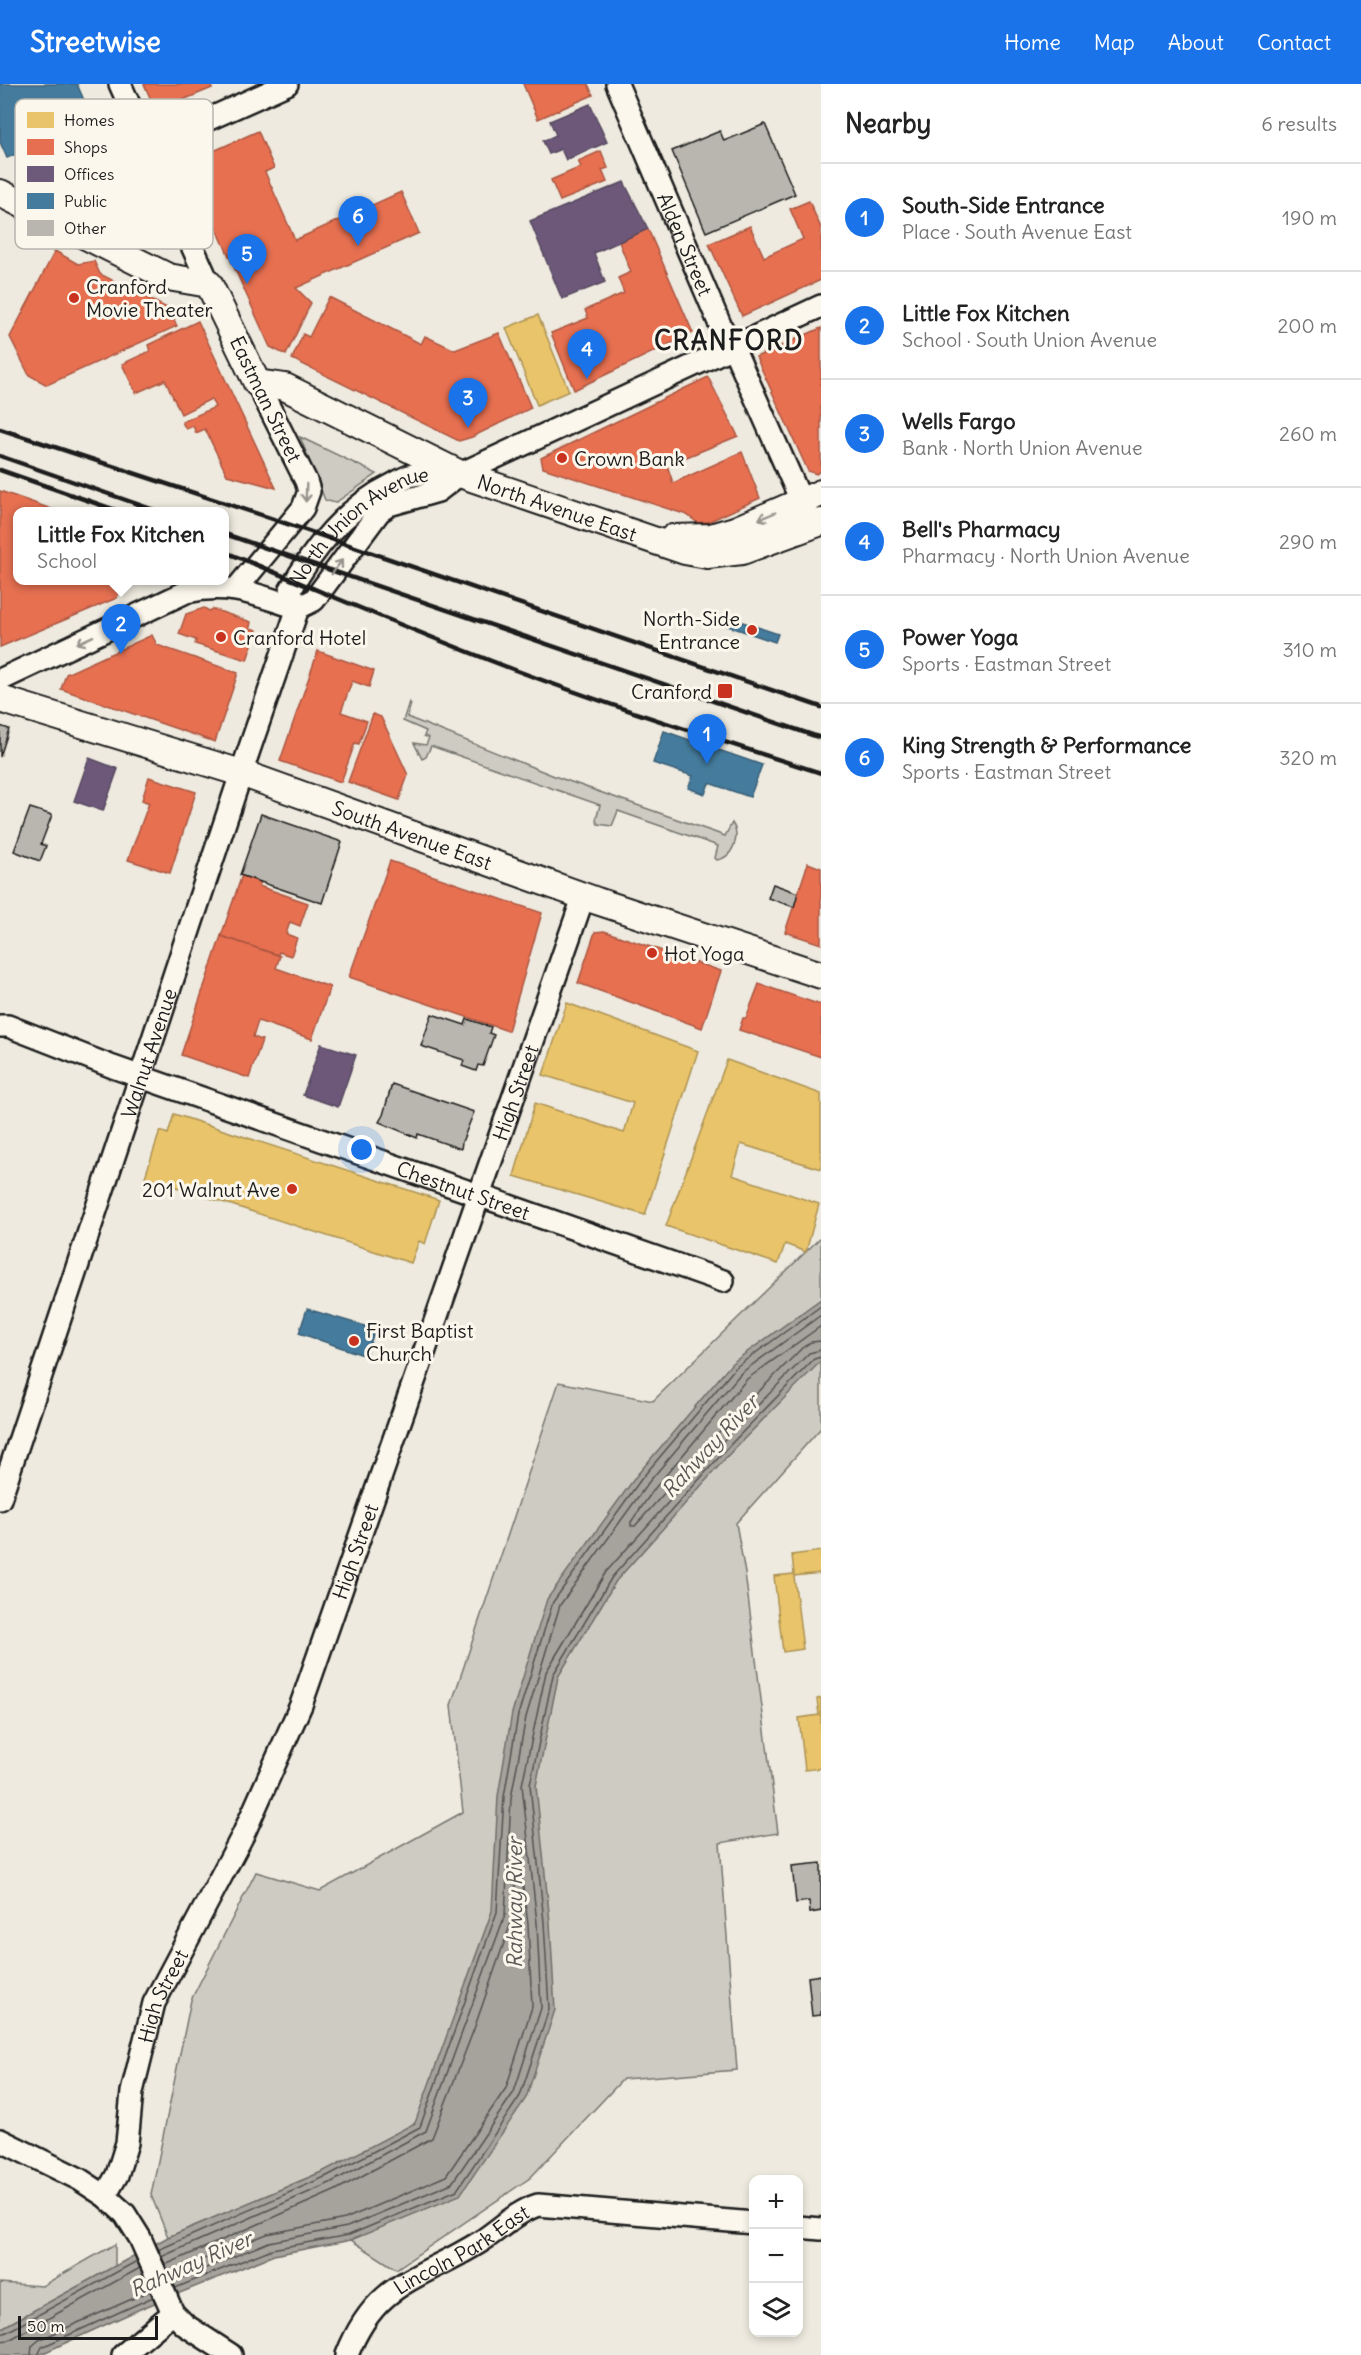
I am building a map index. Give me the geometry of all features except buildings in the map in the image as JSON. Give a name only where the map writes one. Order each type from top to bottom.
[{"type":"main road","points":[[0,193],[15,200]]},
{"type":"main road","points":[[114,249],[168,277],[209,284]]},
{"type":"main road","name":"Eastman Street","points":[[209,284],[257,383]]},
{"type":"main road","name":"North Avenue East","points":[[257,383],[285,387],[460,474],[685,551],[707,555],[742,551],[811,525]]},
{"type":"main road","name":"North Avenue East","points":[[655,539],[711,537],[735,530],[811,497]]},
{"type":"main road","name":"South Avenue East","points":[[0,699],[241,773],[584,896],[821,975]]},
{"type":"street","name":"Eastman Street","points":[[120,84],[126,99]]},
{"type":"street","points":[[213,118],[288,84]]},
{"type":"street","name":"Alden Street","points":[[618,84],[721,327],[811,497],[811,525]]},
{"type":"street","name":"Eastman Street","points":[[193,249],[209,284]]},
{"type":"street","name":"North Union Avenue","points":[[298,608],[314,600],[379,512],[389,505],[438,491],[460,474],[821,306]]},
{"type":"street","name":"Eastman Street","points":[[244,581],[303,508],[309,491],[257,383]]},
{"type":"street","points":[[229,584],[244,581],[298,608]]},
{"type":"street","points":[[0,680],[186,592],[221,585]]},
{"type":"street","name":"Walnut Avenue","points":[[0,1499],[298,608]]},
{"type":"street","name":"High Street","points":[[105,2196],[117,2175],[127,2143],[132,2092],[154,2002],[243,1835],[302,1705],[584,896]]},
{"type":"street","name":"Chestnut Street","points":[[0,1026],[8,1026],[113,1067],[723,1281]]},
{"type":"street","points":[[0,2140],[79,2179],[105,2196],[125,2214],[140,2238],[171,2309],[185,2325],[231,2355]]},
{"type":"street","name":"Lincoln Park East","points":[[347,2355],[362,2322],[384,2297],[406,2281],[480,2242],[527,2208],[552,2204],[749,2223]]},
{"type":"street","points":[[803,2227],[821,2229]]},
{"type":"street","points":[[123,2355],[171,2309]]},
{"type":"shaded area","points":[[300,437],[377,474],[335,503],[325,500]]},
{"type":"shaded area","points":[[409,702],[411,704],[407,717],[557,777],[725,836],[732,823],[736,834],[734,846],[727,855],[717,860],[715,858],[718,846],[618,811],[612,826],[598,824],[596,820],[600,805],[431,746],[426,757],[422,759],[414,743],[426,745],[429,738],[424,736],[426,731],[403,721]]},
{"type":"shaded area","points":[[821,1237],[821,1428],[736,1523],[745,1573],[778,1833],[720,1843],[737,2070],[623,2079],[530,2178],[396,2269],[351,2240],[324,2171],[168,2237],[151,2195],[191,2000],[256,1872],[320,1891],[463,1812],[451,1705],[559,1382],[653,1401]]},
{"type":"shaded area","points":[[115,2244],[115,2266],[0,2329],[0,2283],[42,2286]]},
{"type":"water","name":"Rahway River","points":[[821,1299],[821,1361],[734,1449],[616,1581],[558,1677],[536,1786],[550,1922],[555,2010],[526,2098],[460,2195],[351,2240],[274,2255],[140,2309],[39,2355],[0,2355],[0,2329],[168,2237],[324,2171],[415,2123],[492,1911],[498,1796],[512,1713],[547,1599],[637,1475],[732,1363]]},
{"type":"railway","points":[[0,429],[270,518],[821,707]]},
{"type":"railway","points":[[0,456],[146,507]]},
{"type":"railway","points":[[0,470],[107,507]]},
{"type":"railway","points":[[229,535],[821,738]]},
{"type":"railway","points":[[229,554],[515,670],[629,711],[821,773]]},
{"type":"place","name":"King Strength & Performance","points":[[358,246]]},
{"type":"place","name":"Power Yoga","points":[[247,284]]},
{"type":"place","name":"Cranford Movie Theater","points":[[74,298]]},
{"type":"place","name":"Bell's Pharmacy","points":[[587,379]]},
{"type":"place","name":"Wells Fargo","points":[[468,428]]},
{"type":"place","name":"Crown Bank","points":[[562,458]]},
{"type":"place","name":"North-Side Entrance","points":[[752,630]]},
{"type":"place","name":"Cranford Hotel","points":[[221,637]]},
{"type":"place","name":"Little Fox Kitchen","points":[[121,654]]},
{"type":"place","name":"Cranford","points":[[725,691]]},
{"type":"place","name":"South-Side Entrance","points":[[707,764]]},
{"type":"place","name":"Hot Yoga","points":[[652,953]]},
{"type":"place","name":"201 Walnut Ave","points":[[292,1189]]},
{"type":"place","name":"First Baptist Church","points":[[354,1341]]},
{"type":"district","name":"CRANFORD","points":[[729,340]]}]
